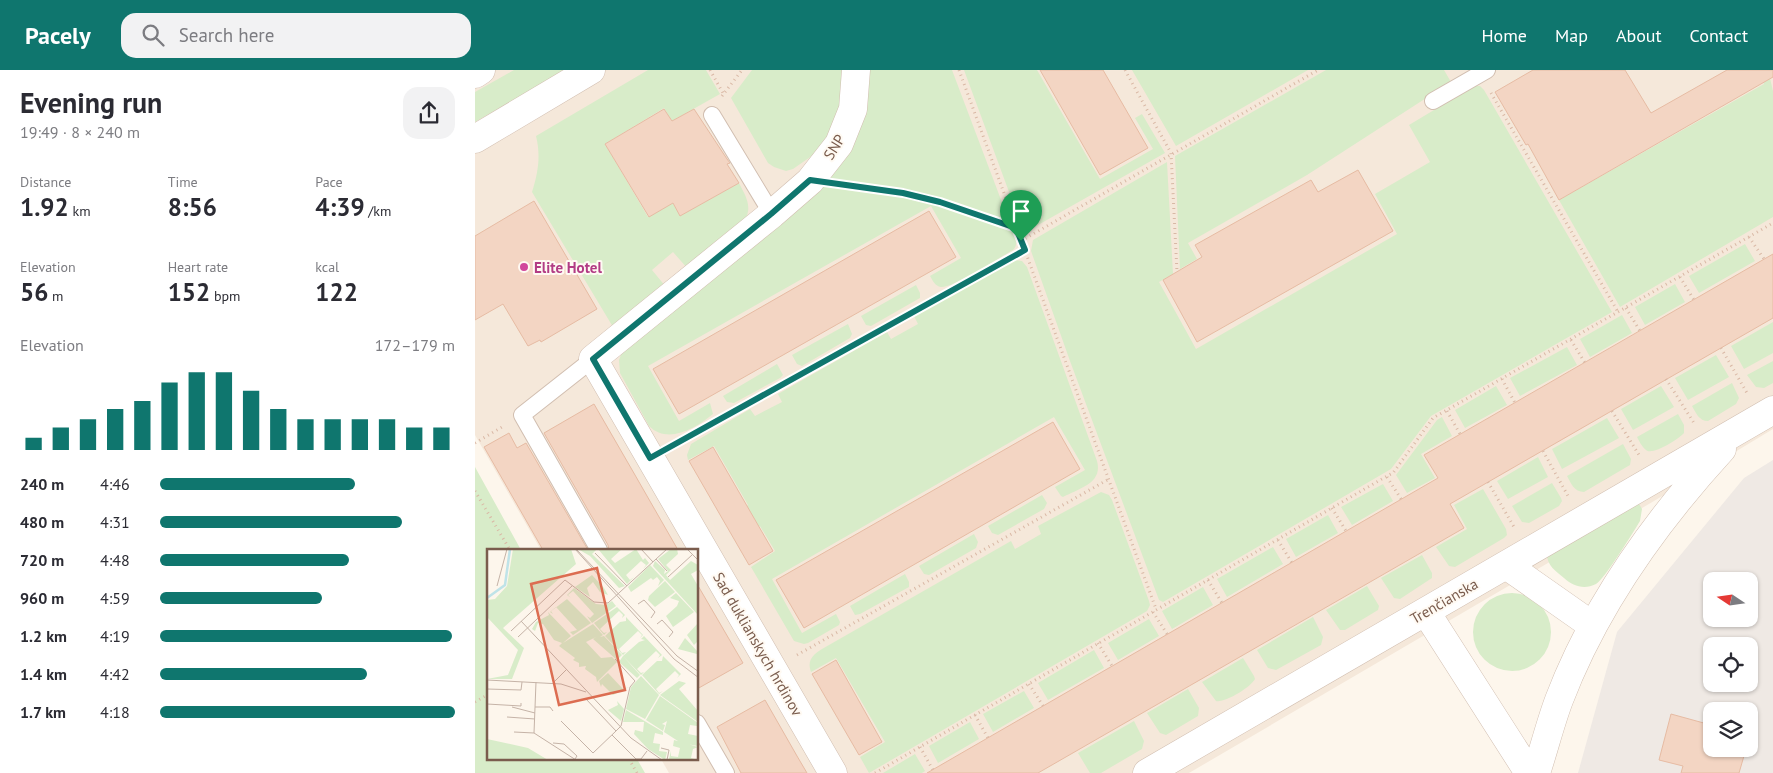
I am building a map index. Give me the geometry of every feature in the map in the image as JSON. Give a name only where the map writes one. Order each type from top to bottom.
[{"type":"street","points":[[475,74],[481,70]]},
{"type":"street","points":[[475,138],[591,70]]},
{"type":"street","name":"SNP","points":[[593,359],[810,180],[839,144],[853,109],[856,70]]},
{"type":"street","name":"Sad duklianskych hrdinov","points":[[593,359],[833,773]]},
{"type":"street","points":[[1536,773],[1559,700],[1593,626],[1647,540],[1691,484],[1758,419]]},
{"type":"street","name":"Trenčianska","points":[[1147,773],[1758,419]]},
{"type":"street","points":[[1518,559],[1593,626]]},
{"type":"street","points":[[1426,612],[1529,773]]},
{"type":"lane","points":[[1433,101],[1484,72]]},
{"type":"lane","points":[[712,115],[771,214]]},
{"type":"lane","points":[[593,359],[523,415],[598,549]]},
{"type":"lane","points":[[699,726],[726,773]]},
{"type":"path","points":[[710,70],[723,93]]},
{"type":"path","points":[[712,115],[723,93],[742,70]]},
{"type":"path","points":[[959,70],[1155,610],[1167,634]]},
{"type":"path","points":[[1125,70],[1171,153],[1177,272]]},
{"type":"path","points":[[1021,241],[1318,70]]},
{"type":"path","points":[[1484,72],[1618,312]]},
{"type":"path","points":[[810,180],[903,193],[940,202],[1016,228]]},
{"type":"path","points":[[875,773],[1393,473],[1433,418],[1773,223]]},
{"type":"path","points":[[1749,237],[1765,259]]},
{"type":"path","points":[[650,458],[1025,250]]},
{"type":"path","points":[[1680,277],[1694,300]]},
{"type":"path","points":[[1626,308],[1639,331]]},
{"type":"path","points":[[1570,340],[1585,363]]},
{"type":"path","points":[[1721,348],[1758,419]]},
{"type":"path","points":[[1501,379],[1515,403]]},
{"type":"path","points":[[1667,380],[1709,448]]},
{"type":"path","points":[[1447,411],[1460,434]]},
{"type":"path","points":[[1612,411],[1654,480]]},
{"type":"path","points":[[475,443],[523,415]]},
{"type":"path","points":[[1543,451],[1582,521]]},
{"type":"path","points":[[1387,476],[1401,499]]},
{"type":"path","points":[[773,669],[1109,479]]},
{"type":"path","points":[[1488,482],[1518,559]]},
{"type":"path","points":[[475,491],[509,549]]},
{"type":"path","points":[[1332,508],[1347,531]]},
{"type":"path","points":[[1277,540],[1292,563]]},
{"type":"path","points":[[1208,580],[1222,603]]},
{"type":"path","points":[[1098,644],[1112,666]]},
{"type":"path","points":[[1029,684],[1043,706]]},
{"type":"path","points":[[475,702],[487,695]]},
{"type":"path","points":[[975,715],[988,738]]},
{"type":"path","points":[[920,747],[933,770]]},
{"type":"path","points":[[630,760],[637,773]]},
{"type":"shaded area","points":[[475,70],[1773,70],[1773,429],[1654,501],[1189,773],[669,773],[662,760],[699,760],[699,549],[540,549],[475,435]]},
{"type":"shaded area","points":[[1773,460],[1773,773],[1578,773],[1617,632],[1744,478]]},
{"type":"green space","points":[[514,70],[566,70],[475,122],[475,92]]},
{"type":"green space","points":[[648,70],[706,70],[720,94],[672,121],[664,108],[605,144],[648,217],[673,203],[680,216],[739,183],[747,200],[748,213],[746,218],[688,269],[673,252],[652,270],[666,287],[616,332],[532,192],[538,164],[536,136]]},
{"type":"green space","points":[[752,70],[844,70],[842,101],[829,136],[816,153],[793,169],[786,171],[768,163],[731,98]]},
{"type":"green space","points":[[869,70],[952,70],[1009,221],[941,198],[903,190],[822,179]]},
{"type":"green space","points":[[964,70],[1037,70],[1100,179],[1153,149],[1135,118],[1142,114],[1165,153],[1031,229],[1022,227]]},
{"type":"green space","points":[[1132,70],[1308,70],[1176,146]]},
{"type":"green space","points":[[1326,70],[1444,70],[1451,82],[1307,175],[1188,243],[1197,259],[1180,269],[1175,156]]},
{"type":"green space","points":[[1756,70],[1768,70],[1773,91],[1773,217],[1620,307],[1559,200],[1764,84]]},
{"type":"green space","points":[[1474,86],[1480,86],[1484,90],[1612,312],[1431,416],[1391,469],[1163,602],[1159,600],[1031,251],[1033,240],[1167,162],[1173,274],[1159,282],[1196,349],[1397,234],[1375,194],[1430,162],[1409,125]]},
{"type":"green space","points":[[816,184],[903,197],[939,205],[1013,231],[1016,245],[1013,250],[966,278],[941,287],[934,283],[930,276],[961,258],[931,206],[648,366],[679,421],[710,403],[713,414],[699,424],[682,432],[665,434],[657,432],[649,426],[620,373],[619,360],[622,352]]},
{"type":"green space","points":[[1745,244],[1755,261],[1699,293],[1689,276]]},
{"type":"green space","points":[[1014,260],[1022,261],[1027,267],[1097,461],[1097,475],[1089,484],[1063,497],[1061,496],[1055,487],[1085,470],[1054,417],[772,579],[802,633],[836,614],[840,622],[839,625],[808,643],[804,644],[794,641],[751,567],[775,551],[760,526],[752,530],[741,510],[748,505],[714,446],[688,460],[687,455],[691,444],[750,409],[755,416],[782,402],[778,394],[887,332],[891,339],[918,324],[914,316]]},
{"type":"green space","points":[[1675,284],[1685,302],[1645,325],[1635,307]]},
{"type":"green space","points":[[916,285],[920,298],[871,326],[866,325],[861,316]]},
{"type":"green space","points":[[1622,315],[1632,333],[1590,357],[1580,339]]},
{"type":"green space","points":[[1773,322],[1773,353],[1744,369],[1731,346]]},
{"type":"green space","points":[[848,324],[852,334],[850,338],[802,366],[797,364],[792,355]]},
{"type":"green space","points":[[1567,347],[1577,365],[1520,396],[1510,378]]},
{"type":"green space","points":[[1716,355],[1729,377],[1688,400],[1675,378]]},
{"type":"green space","points":[[1773,361],[1773,383],[1764,388],[1756,387],[1747,375]]},
{"type":"green space","points":[[777,364],[783,375],[780,378],[734,403],[727,402],[723,396]]},
{"type":"green space","points":[[1732,383],[1739,398],[1736,404],[1708,421],[1705,421],[1696,414],[1692,406]]},
{"type":"green space","points":[[1496,386],[1507,405],[1465,428],[1455,410]]},
{"type":"green space","points":[[1661,386],[1674,407],[1633,430],[1621,409]]},
{"type":"green space","points":[[1678,414],[1684,425],[1684,433],[1659,449],[1654,451],[1646,450],[1637,437]]},
{"type":"green space","points":[[1442,417],[1452,436],[1421,454],[1435,478],[1407,493],[1396,475],[1437,420]]},
{"type":"green space","points":[[1607,418],[1619,438],[1562,469],[1552,449]]},
{"type":"green space","points":[[1623,444],[1631,459],[1630,465],[1584,492],[1573,487],[1567,476]]},
{"type":"green space","points":[[1538,457],[1548,477],[1508,499],[1497,481]]},
{"type":"green space","points":[[475,467],[520,549],[487,549],[487,760],[638,760],[645,773],[475,773]]},
{"type":"green space","points":[[1552,483],[1562,501],[1559,506],[1529,523],[1522,522],[1512,506]]},
{"type":"green space","points":[[1383,484],[1393,501],[1352,525],[1341,507]]},
{"type":"green space","points":[[1483,489],[1506,529],[1507,535],[1455,567],[1449,566],[1436,547],[1467,529],[1454,505]]},
{"type":"green space","points":[[1101,492],[1109,495],[1112,500],[1149,601],[1150,605],[1147,611],[869,773],[860,757],[885,742],[836,658],[811,672],[810,661],[813,656],[822,649],[1011,541],[1015,549],[1041,534],[1038,526]]},
{"type":"green space","points":[[1042,495],[1047,503],[1044,509],[998,535],[992,533],[988,526]]},
{"type":"green space","points":[[1638,502],[1642,509],[1640,521],[1612,565],[1596,584],[1587,587],[1575,585],[1550,565],[1547,554]]},
{"type":"green space","points":[[1328,515],[1338,533],[1296,557],[1286,539]]},
{"type":"green space","points":[[974,534],[978,542],[976,548],[929,575],[924,574],[919,566]]},
{"type":"green space","points":[[1273,547],[1283,564],[1227,597],[1217,579]]},
{"type":"green space","points":[[1422,555],[1432,573],[1432,578],[1400,599],[1394,598],[1381,578]]},
{"type":"green space","points":[[905,574],[909,587],[855,615],[850,606]]},
{"type":"green space","points":[[1367,586],[1379,606],[1378,610],[1345,630],[1340,630],[1326,610]]},
{"type":"green space","points":[[1203,587],[1213,605],[1172,629],[1162,611]]},
{"type":"green space","points":[[1512,593],[1527,596],[1540,604],[1548,617],[1551,632],[1548,647],[1540,660],[1527,668],[1512,671],[1497,668],[1484,660],[1476,647],[1473,632],[1476,617],[1484,604],[1497,596]]},
{"type":"green space","points":[[1313,617],[1323,637],[1321,645],[1276,670],[1268,668],[1257,650]]},
{"type":"green space","points":[[1149,619],[1159,636],[1118,660],[1108,643]]},
{"type":"green space","points":[[1094,650],[1104,668],[1048,700],[1038,683]]},
{"type":"green space","points":[[1243,658],[1255,679],[1237,694],[1225,700],[1216,701],[1202,682]]},
{"type":"green space","points":[[1188,689],[1199,708],[1198,716],[1166,735],[1160,733],[1147,713]]},
{"type":"green space","points":[[1024,691],[1034,708],[993,732],[983,714]]},
{"type":"green space","points":[[1134,721],[1144,741],[1142,749],[1101,773],[1090,773],[1078,753]]},
{"type":"green space","points":[[970,722],[979,739],[938,763],[929,746]]},
{"type":"green space","points":[[915,754],[925,771],[922,773],[883,773]]},
{"type":"building","points":[[1040,70],[1103,70],[1148,148],[1100,175]]},
{"type":"building","points":[[1533,70],[1625,70],[1651,113],[1727,70],[1773,70],[1773,77],[1559,200],[1528,144],[1526,145],[1495,92]]},
{"type":"building","points":[[664,109],[672,121],[694,109],[730,163],[727,164],[739,183],[680,216],[673,203],[649,217],[605,144]]},
{"type":"building","points":[[1358,170],[1393,231],[1197,342],[1163,280],[1202,257],[1195,245],[1311,180],[1318,192]]},
{"type":"building","name":"Elite Hotel","points":[[534,201],[597,309],[541,342],[540,340],[528,346],[503,304],[475,320],[475,236]]},
{"type":"building","points":[[929,211],[956,257],[679,414],[653,369]]},
{"type":"building","points":[[1773,254],[1773,318],[1450,504],[1464,528],[1038,773],[927,773],[1438,478],[1424,455]]},
{"type":"building","points":[[594,404],[677,549],[609,549],[544,433]]},
{"type":"building","points":[[1053,422],[1080,469],[804,628],[776,580]]},
{"type":"building","points":[[509,433],[517,448],[526,443],[587,549],[542,549],[484,447]]},
{"type":"building","points":[[713,447],[773,551],[749,565],[689,461]]},
{"type":"building","points":[[699,587],[743,663],[699,688]]},
{"type":"building","points":[[836,660],[882,742],[859,755],[812,674]]},
{"type":"building","points":[[765,700],[807,773],[741,773],[717,727]]},
{"type":"building","points":[[1671,714],[1703,723],[1703,757],[1744,757],[1739,773],[1681,773],[1683,766],[1659,760]]},
{"type":"place","name":"Elite Hotel","points":[[524,267]]},
{"type":"route","points":[[810,180],[903,193],[940,202],[1016,228],[1021,241],[1025,250],[650,458],[593,359],[810,180]]}]
